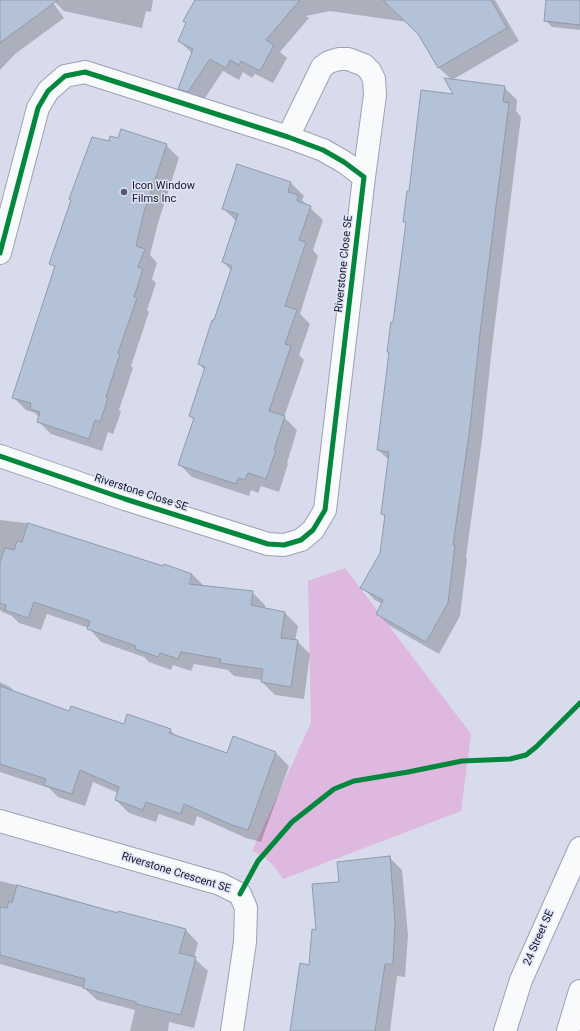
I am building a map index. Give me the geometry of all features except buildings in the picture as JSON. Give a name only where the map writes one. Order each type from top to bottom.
[{"type":"street","name":"Riverstone Close SE","points":[[0,456],[126,499],[268,544],[284,545],[301,540],[313,530],[325,510],[375,95],[374,79],[370,71],[364,66],[348,59],[339,59],[322,66],[288,137]]},
{"type":"street","points":[[0,253],[38,108],[48,91],[65,76],[85,72],[288,137],[323,150],[344,162],[364,177]]},
{"type":"street","name":"Riverstone Crescent SE","points":[[0,821],[220,884],[240,894],[246,908],[245,942],[232,1031]]},
{"type":"street","name":"24 Street SE","points":[[505,1031],[520,980],[580,848]]},
{"type":"street","points":[[568,1031],[580,991]]},
{"type":"shaded area","points":[[345,568],[471,734],[461,811],[283,879],[274,866],[263,856],[252,851],[311,723],[308,581]]},
{"type":"cycle path","points":[[0,253],[38,108],[48,91],[65,76],[85,72],[288,137],[323,150],[344,162],[364,177],[325,510],[313,530],[301,540],[284,545],[268,544],[125,499],[0,456]]},
{"type":"cycle path","points":[[240,894],[258,861],[292,822],[334,789],[354,781],[462,761],[510,759],[526,755],[580,703]]},
{"type":"place","name":"Icon Window Films Inc","points":[[124,192]]}]
